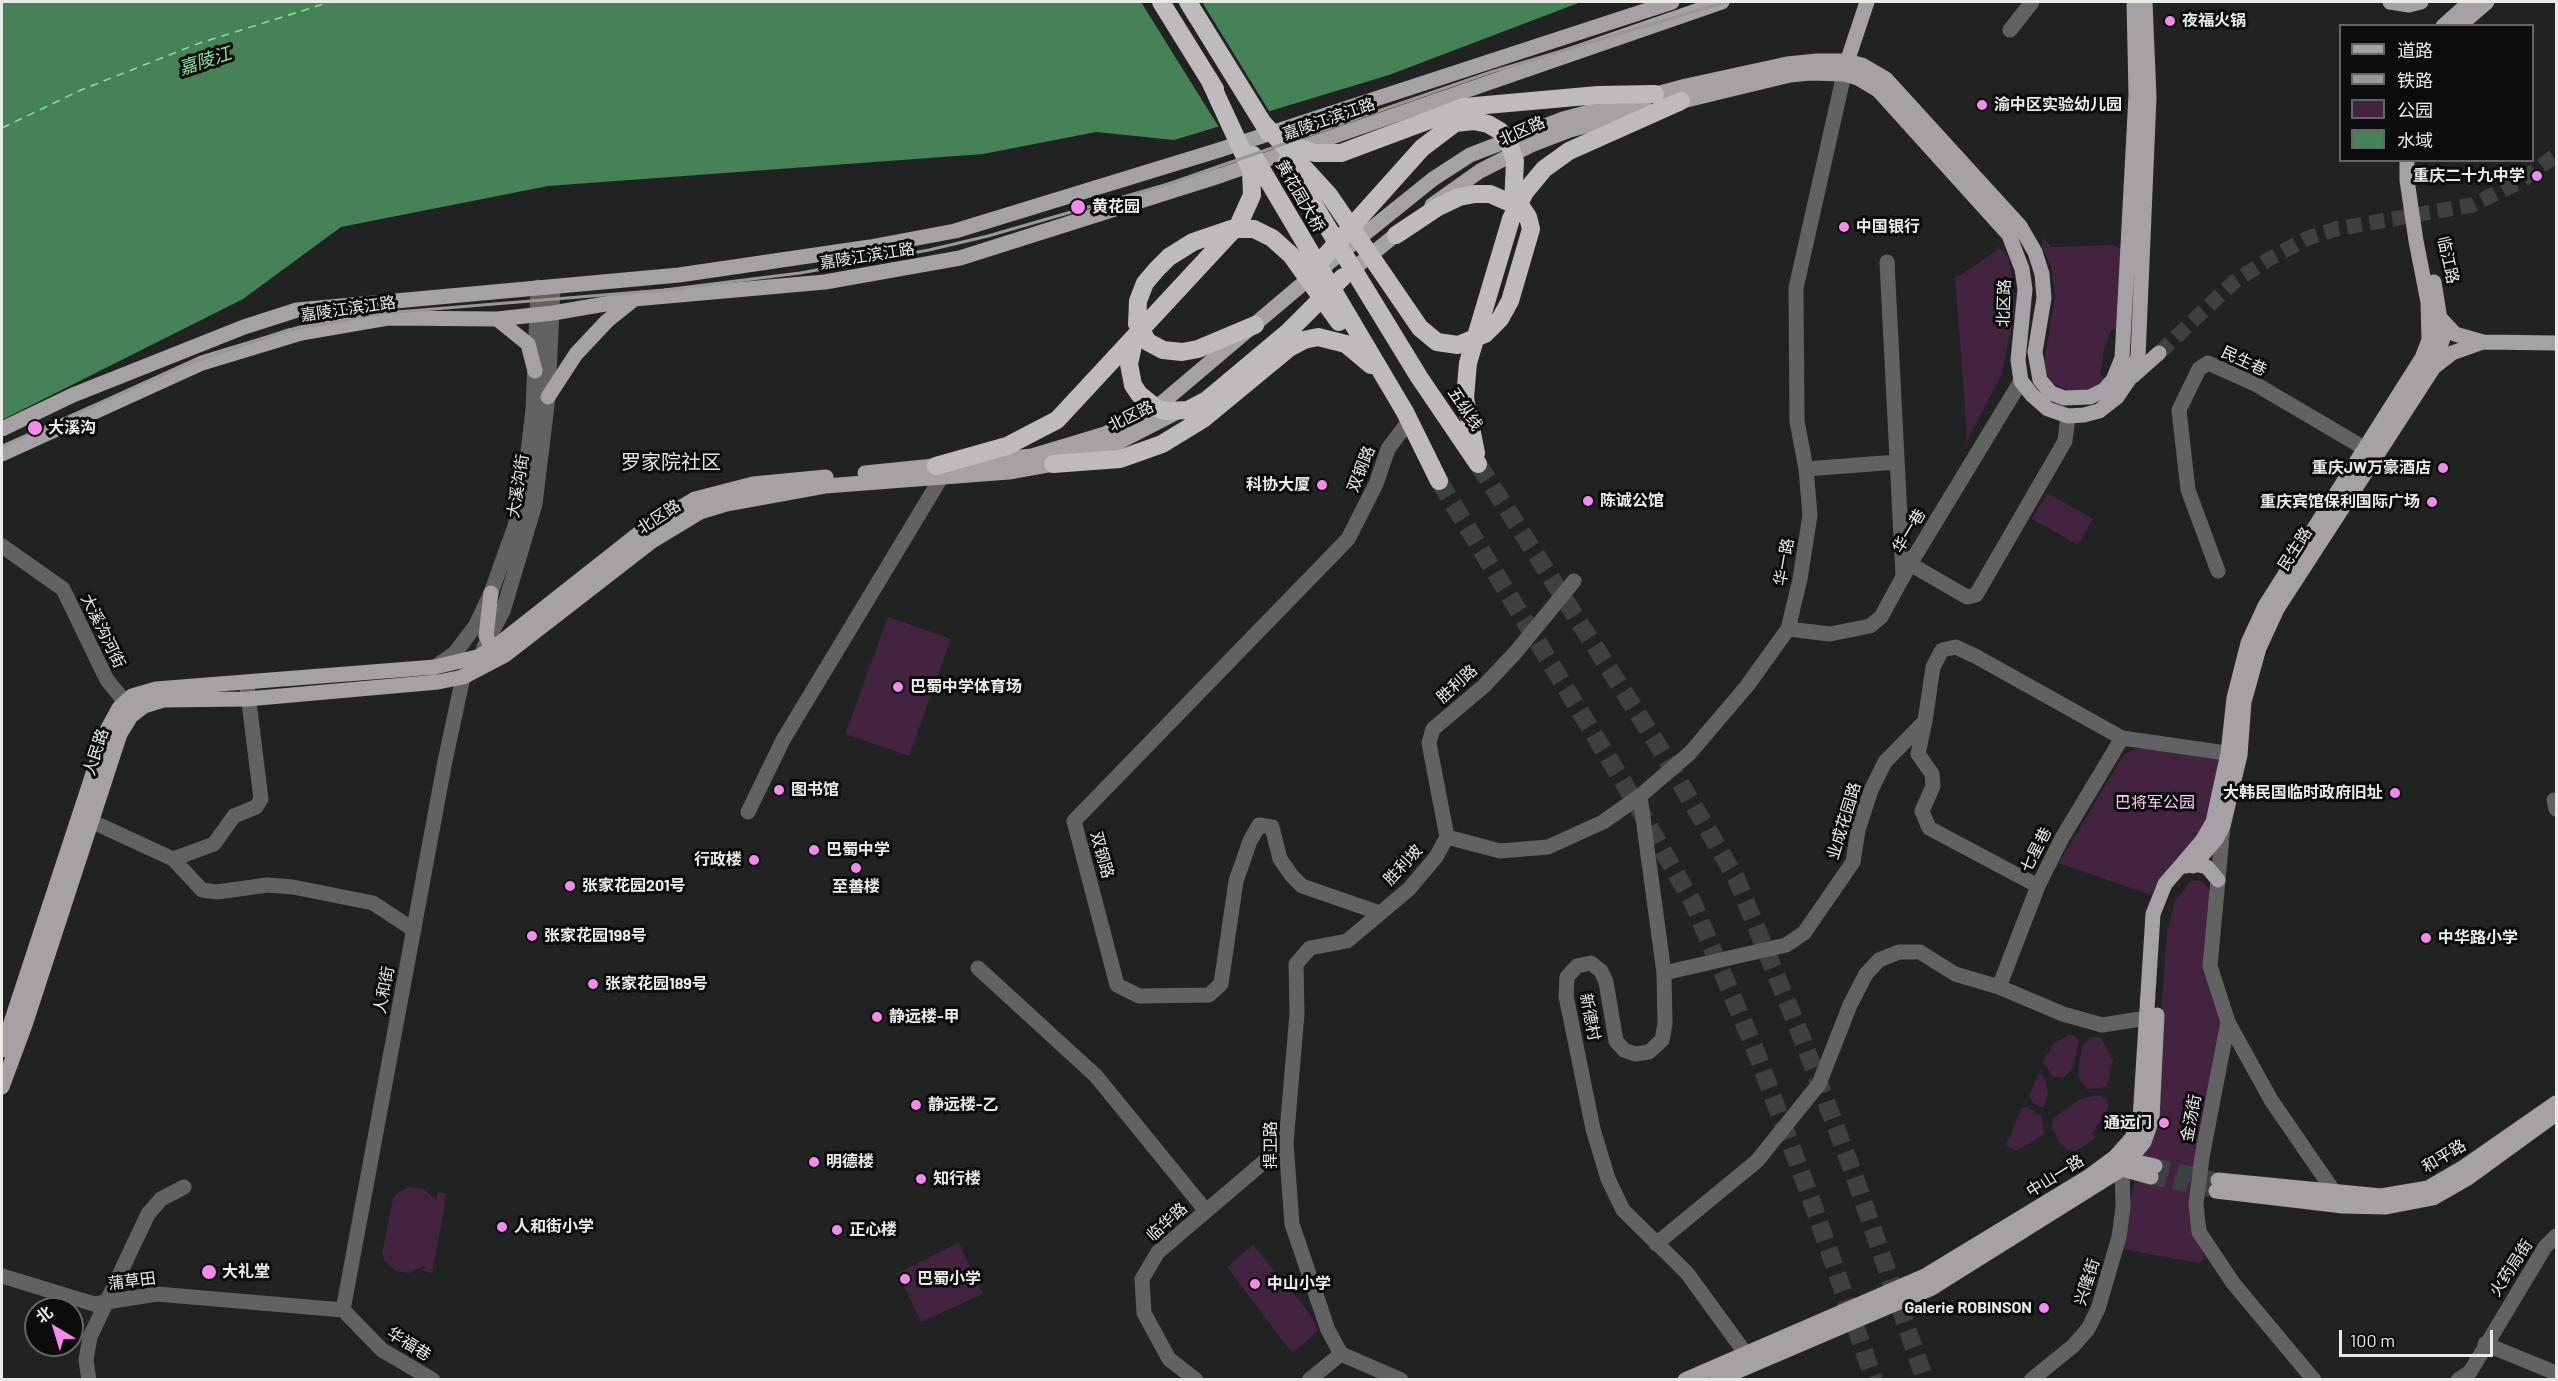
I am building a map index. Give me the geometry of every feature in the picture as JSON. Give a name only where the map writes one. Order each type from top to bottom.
[{"type":"highway","name":"黄花园大桥","points":[[1161,2],[1209,79],[1407,416]]},
{"type":"highway","name":"黄花园大桥","points":[[1188,2],[1419,377]]},
{"type":"highway","points":[[939,472],[1022,440],[1057,420],[1072,407],[1239,224],[1252,195],[1251,170],[1209,79]]},
{"type":"highway","points":[[1264,124],[1288,144],[1315,153],[1341,153],[1464,107],[1598,95],[1655,94]]},
{"type":"highway","points":[[1511,219],[1525,192],[1544,169],[1569,151],[1681,101]]},
{"type":"highway","points":[[1300,286],[1356,220],[1437,135],[1455,123],[1474,121],[1500,131],[1509,143],[1515,161],[1516,181],[1511,219]]},
{"type":"highway","points":[[1264,124],[1329,195],[1420,328],[1437,342],[1458,345],[1485,334],[1500,319],[1510,301],[1531,229],[1528,217],[1522,208],[1506,199],[1475,194],[1459,197],[1438,207],[1396,235]]},
{"type":"highway","name":"五纵线","points":[[1419,377],[1479,464],[1466,398],[1468,363],[1511,219]]},
{"type":"highway","points":[[1255,325],[1212,344],[1182,352],[1163,350],[1148,342],[1137,324],[1138,301],[1145,283],[1169,257],[1193,242],[1231,229],[1254,229],[1272,238],[1291,255],[1369,362],[1390,387]]},
{"type":"highway","points":[[1134,339],[1129,364],[1133,385],[1139,394],[1156,408],[1177,412],[1188,410],[1207,400],[1287,333],[1343,277]]},
{"type":"highway","points":[[1053,464],[1100,462],[1141,453],[1162,444],[1203,419],[1289,348],[1304,340],[1318,338],[1346,344],[1369,362]]},
{"type":"highway","points":[[1407,416],[1439,481]]},
{"type":"main road","name":"嘉陵江滨江路","points":[[2,429],[73,395],[244,327],[297,310],[679,275],[870,247],[955,231],[1216,151],[1672,2]]},
{"type":"main road","name":"嘉陵江滨江路","points":[[2,454],[202,363],[300,333],[388,318],[497,319],[634,299],[825,282],[960,258],[1233,171],[1722,2]]},
{"type":"main road","name":"北区路","points":[[463,677],[483,669],[526,639],[652,541],[700,512],[726,504],[825,486],[939,472],[1032,456],[1105,434],[1163,402],[1300,286],[1450,166],[1511,137],[1563,118],[1787,64],[1874,70],[1886,79],[2020,226],[2034,252],[2042,274],[2044,298],[2035,352],[2036,368],[2040,380],[2051,393],[2075,399],[2090,397],[2104,390],[2113,380],[2122,358],[2136,95],[2134,2]]},
{"type":"main road","points":[[2020,381],[2048,409],[2068,416],[2099,411],[2117,397],[2130,378],[2138,357],[2149,97],[2145,2]]},
{"type":"main road","points":[[2390,2],[2409,5],[2421,2]]},
{"type":"main road","points":[[2445,24],[2470,2]]},
{"type":"main road","points":[[2461,24],[2487,2]]},
{"type":"main road","points":[[1845,68],[1864,7]]},
{"type":"main road","name":"北区路","points":[[477,657],[491,644],[642,531],[695,499],[753,484],[939,472],[1010,472],[1053,464],[1115,444],[1178,413],[1445,195],[1498,161],[1570,130],[1790,75],[1845,68],[1869,84],[1886,97],[2009,235],[2022,269],[2025,289],[2018,360],[2020,381]]},
{"type":"main road","points":[[1498,161],[1525,144],[1522,138],[1511,137]]},
{"type":"main road","name":"临江路","points":[[2407,162],[2407,180],[2416,241],[2428,302]]},
{"type":"main road","name":"临江路","points":[[2417,162],[2424,238],[2442,322],[2443,338],[2434,367]]},
{"type":"main road","points":[[548,397],[576,354],[607,321],[634,299]]},
{"type":"main road","points":[[2428,302],[2442,322],[2455,334],[2483,342]]},
{"type":"main road","name":"民生路","points":[[2234,754],[2234,698],[2252,634],[2265,606],[2426,350],[2430,333],[2428,302]]},
{"type":"main road","points":[[497,319],[528,344],[535,371]]},
{"type":"main road","name":"民生路","points":[[2218,824],[2244,702],[2259,648],[2277,609],[2434,367],[2452,353],[2483,342],[2556,343]]},
{"type":"main road","points":[[2122,358],[2132,351],[2138,357]]},
{"type":"main road","points":[[2130,378],[2159,353]]},
{"type":"main road","points":[[491,593],[486,620],[491,644],[504,648],[526,639]]},
{"type":"main road","points":[[125,702],[147,690],[435,667],[477,657]]},
{"type":"main road","points":[[144,705],[164,700],[247,699],[438,682],[463,677]]},
{"type":"main road","name":"人民路","points":[[86,819],[108,728],[125,702]]},
{"type":"main road","name":"人民路","points":[[2,1050],[86,819],[120,734],[131,716],[144,705]]},
{"type":"main road","points":[[2179,874],[2195,864],[2217,838],[2218,824]]},
{"type":"main road","name":"中山一路","points":[[1685,1380],[1925,1276],[2088,1177],[2123,1162],[2140,1119],[2157,898],[2218,824]]},
{"type":"main road","points":[[2195,864],[2206,867],[2217,886]]},
{"type":"main road","points":[[2179,874],[2204,874],[2217,886]]},
{"type":"main road","name":"中山一路","points":[[1717,1380],[1932,1288],[2123,1162],[2144,1142],[2152,1119],[2162,914],[2179,874]]},
{"type":"main road","name":"人民路","points":[[2,1087],[13,1021]]},
{"type":"main road","name":"和平路","points":[[2556,1106],[2468,1178],[2433,1198],[2386,1208],[2343,1206],[2217,1185],[2381,1196],[2428,1188],[2556,1106]]},
{"type":"main road","points":[[2123,1162],[2153,1171]]},
{"type":"street","points":[[2010,30],[2032,2]]},
{"type":"street","name":"华一路","points":[[1447,837],[1500,851],[1548,847],[1584,833],[1640,796],[1690,753],[1767,660],[1788,629],[1800,579],[1810,514],[1806,469],[1797,421],[1796,288],[1845,68]]},
{"type":"street","points":[[1887,262],[1897,462],[1906,570],[1967,597],[1976,596],[2066,441],[2068,416]]},
{"type":"street","name":"大溪沟街","points":[[491,644],[535,504],[548,397],[546,286]]},
{"type":"street","name":"大溪沟街","points":[[435,667],[467,639],[491,593],[522,501],[533,410],[535,371],[545,313]]},
{"type":"street","name":"民生巷","points":[[2218,571],[2188,490],[2179,410],[2199,369],[2208,363],[2257,385],[2364,448]]},
{"type":"street","name":"华一巷","points":[[1788,629],[1830,634],[1870,626],[1881,617],[1906,570],[2020,381]]},
{"type":"street","name":"双钢路","points":[[1380,914],[1302,886],[1280,859],[1272,827],[1259,825],[1250,841],[1236,881],[1221,984],[1209,995],[1139,996],[1117,985],[1074,821],[1348,539],[1376,484],[1388,449],[1407,416]]},
{"type":"street","points":[[1806,469],[1897,462]]},
{"type":"street","points":[[748,813],[783,740],[939,472]]},
{"type":"street","name":"大溪沟河街","points":[[2,546],[63,589],[107,680],[125,702]]},
{"type":"street","name":"胜利路","points":[[1447,837],[1429,743],[1433,729],[1484,686],[1515,653],[1574,581]]},
{"type":"street","points":[[2038,886],[1929,828],[1922,811],[1933,786],[1932,774],[1918,754],[1933,667],[1942,650],[1956,646],[2122,738],[2234,754]]},
{"type":"street","points":[[463,677],[477,657]]},
{"type":"street","name":"人和街","points":[[343,1310],[463,677]]},
{"type":"street","points":[[173,859],[214,844],[234,816],[256,807],[261,799],[246,682]]},
{"type":"street","points":[[125,702],[144,705]]},
{"type":"street","name":"业成花园路","points":[[1664,973],[1786,945],[1804,933],[1853,862],[1858,830],[1871,790],[1885,762],[1925,721]]},
{"type":"street","name":"七星巷","points":[[1999,987],[2038,886],[2062,838],[2122,738]]},
{"type":"street","name":"新德村","points":[[1640,796],[1664,973],[1665,1024],[1662,1040],[1649,1052],[1635,1054],[1624,1050],[1616,1041],[1606,982],[1601,971],[1591,963],[1578,966],[1567,977],[1566,996],[1593,1129],[1608,1179],[1623,1210],[1687,1273],[1746,1354]]},
{"type":"street","points":[[86,819],[173,859],[197,886],[209,892],[267,885],[293,887],[373,903],[414,930]]},
{"type":"street","name":"金汤街","points":[[2218,824],[2217,886],[2210,966],[2228,1022],[2202,1157],[2196,1204],[2199,1232],[2233,1283],[2314,1380]]},
{"type":"street","name":"胜利坡","points":[[1380,914],[1416,881],[1436,857],[1447,837]]},
{"type":"street","name":"捍卫路","points":[[1341,1354],[1328,1330],[1292,1224],[1286,1143],[1297,1014],[1296,964],[1310,948],[1347,941],[1380,914]]},
{"type":"street","points":[[1656,1244],[1757,1161],[1819,1084],[1866,974],[1879,960],[1899,952],[1920,952],[1955,974],[1999,987],[2063,1014],[2102,1025],[2147,1018]]},
{"type":"street","points":[[978,968],[1096,1076],[1206,1211]]},
{"type":"street","points":[[2228,1022],[2271,1100],[2343,1206]]},
{"type":"street","name":"临华路","points":[[1196,1380],[1169,1359],[1144,1313],[1142,1279],[1158,1252],[1286,1143]]},
{"type":"street","name":"兴隆街","points":[[2031,1380],[2073,1346],[2088,1329],[2098,1310],[2119,1237],[2123,1208],[2123,1162]]},
{"type":"street","points":[[89,1380],[86,1360],[90,1337],[105,1302],[151,1209],[161,1199],[184,1186]]},
{"type":"street","name":"火药局街","points":[[2458,1380],[2470,1372],[2545,1247],[2556,1236]]},
{"type":"street","name":"蒲草田","points":[[2,1276],[84,1302],[105,1302],[157,1294],[343,1310]]},
{"type":"street","name":"华福巷","points":[[343,1310],[382,1350],[432,1380]]},
{"type":"street","points":[[2485,1344],[2556,1373]]},
{"type":"street","points":[[1309,1380],[1341,1354],[1401,1380]]},
{"type":"green space","points":[[2043,237],[2051,247],[2113,245],[2121,249],[2118,329],[2111,330],[2105,346],[2100,374],[2105,378],[2092,389],[2072,393],[2050,382],[2044,364],[2055,296],[2051,266],[2042,247]]},
{"type":"green space","points":[[1998,246],[2009,258],[2016,306],[2001,376],[1964,446],[1967,434],[1955,276],[1961,275],[1997,250]]},
{"type":"green space","points":[[2047,493],[2093,519],[2078,545],[2032,519]]},
{"type":"green space","name":"巴蜀中学体育场","points":[[888,617],[951,639],[909,756],[845,734]]},
{"type":"green space","name":"巴将军公园","points":[[2139,748],[2215,756],[2220,762],[2211,816],[2200,833],[2169,866],[2151,895],[2059,863],[2124,754]]},
{"type":"green space","points":[[2195,880],[2203,882],[2212,893],[2221,1029],[2194,1235],[2205,1257],[2199,1263],[2121,1249],[2128,1206],[2153,1121],[2167,932],[2175,901],[2190,882]]},
{"type":"green space","points":[[2069,1035],[2076,1036],[2079,1040],[2073,1068],[2063,1078],[2052,1076],[2043,1062],[2053,1044]]},
{"type":"green space","points":[[2090,1037],[2101,1038],[2113,1060],[2107,1086],[2101,1088],[2087,1089],[2078,1077],[2083,1045]]},
{"type":"green space","points":[[2038,1075],[2042,1075],[2045,1080],[2048,1094],[2044,1107],[2033,1103],[2029,1096]]},
{"type":"green space","points":[[2101,1095],[2107,1100],[2108,1106],[2092,1134],[2096,1138],[2076,1151],[2061,1146],[2052,1128],[2053,1118],[2082,1098]]},
{"type":"green space","points":[[2027,1107],[2042,1116],[2044,1134],[2016,1151],[2006,1145],[2022,1108]]},
{"type":"green space","points":[[409,1187],[424,1189],[436,1200],[438,1192],[447,1194],[432,1273],[424,1271],[423,1266],[409,1273],[395,1271],[384,1260],[382,1253],[393,1199],[397,1193]]},
{"type":"green space","points":[[959,1243],[983,1294],[921,1322],[898,1273]]},
{"type":"green space","points":[[1253,1245],[1308,1311],[1318,1331],[1292,1353],[1227,1267]]},
{"type":"water","name":"嘉陵江","points":[[2,2],[1581,2],[1389,75],[1174,140],[1096,132],[983,154],[548,186],[341,227],[243,299],[2,420]]},
{"type":"pier","points":[[1141,2],[1202,2],[1271,114],[1220,129]]},
{"type":"ferry route","points":[[2,128],[81,90],[197,44],[330,2]]},
{"type":"tunnel","points":[[2159,353],[2234,282],[2269,259],[2308,238],[2336,229],[2472,205],[2521,181],[2556,155]]},
{"type":"tunnel","points":[[1478,464],[1661,750],[1736,878],[1802,1038],[1854,1175],[1925,1380]]},
{"type":"tunnel","points":[[1439,481],[1625,785],[1693,903],[1756,1052],[1811,1199],[1874,1380]]},
{"type":"tunnel","points":[[2155,1166],[2218,1180]]},
{"type":"tunnel","points":[[2151,1177],[2216,1191]]},
{"type":"railway","points":[[2,446],[190,363],[288,330],[385,313],[664,290],[800,273],[929,250],[988,236],[1168,184],[1491,72],[1726,2]]},
{"type":"place","name":"夜福火锅","points":[[2170,21]]},
{"type":"place","name":"渝中区实验幼儿园","points":[[1982,105]]},
{"type":"place","name":"重庆二十九中学","points":[[2537,176]]},
{"type":"place","name":"黄花园","points":[[1078,207]]},
{"type":"place","name":"中国银行","points":[[1844,227]]},
{"type":"place","name":"大溪沟","points":[[35,428]]},
{"type":"place","name":"重庆JW万豪酒店","points":[[2443,468]]},
{"type":"place","name":"科协大厦","points":[[1322,485]]},
{"type":"place","name":"陈诚公馆","points":[[1588,501]]},
{"type":"place","name":"重庆宾馆保利国际广场","points":[[2432,502]]},
{"type":"place","name":"巴蜀中学体育场","points":[[898,687]]},
{"type":"place","name":"图书馆","points":[[779,790]]},
{"type":"place","name":"大韩民国临时政府旧址","points":[[2395,793]]},
{"type":"place","name":"巴蜀中学","points":[[814,850]]},
{"type":"place","name":"行政楼","points":[[754,860]]},
{"type":"place","name":"至善楼","points":[[856,868]]},
{"type":"place","name":"张家花园201号","points":[[570,886]]},
{"type":"place","name":"张家花园198号","points":[[532,936]]},
{"type":"place","name":"中华路小学","points":[[2426,938]]},
{"type":"place","name":"张家花园189号","points":[[593,984]]},
{"type":"place","name":"静远楼-甲","points":[[877,1017]]},
{"type":"place","name":"静远楼-乙","points":[[916,1105]]},
{"type":"place","name":"通远门","points":[[2164,1123]]},
{"type":"place","name":"明德楼","points":[[814,1162]]},
{"type":"place","name":"知行楼","points":[[921,1179]]},
{"type":"place","name":"人和街小学","points":[[502,1227]]},
{"type":"place","name":"正心楼","points":[[837,1230]]},
{"type":"place","name":"大礼堂","points":[[209,1272]]},
{"type":"place","name":"巴蜀小学","points":[[905,1279]]},
{"type":"place","name":"中山小学","points":[[1255,1284]]},
{"type":"place","name":"Galerie ROBINSON","points":[[2044,1308]]},
{"type":"district","name":"罗家院社区","points":[[671,462]]}]
